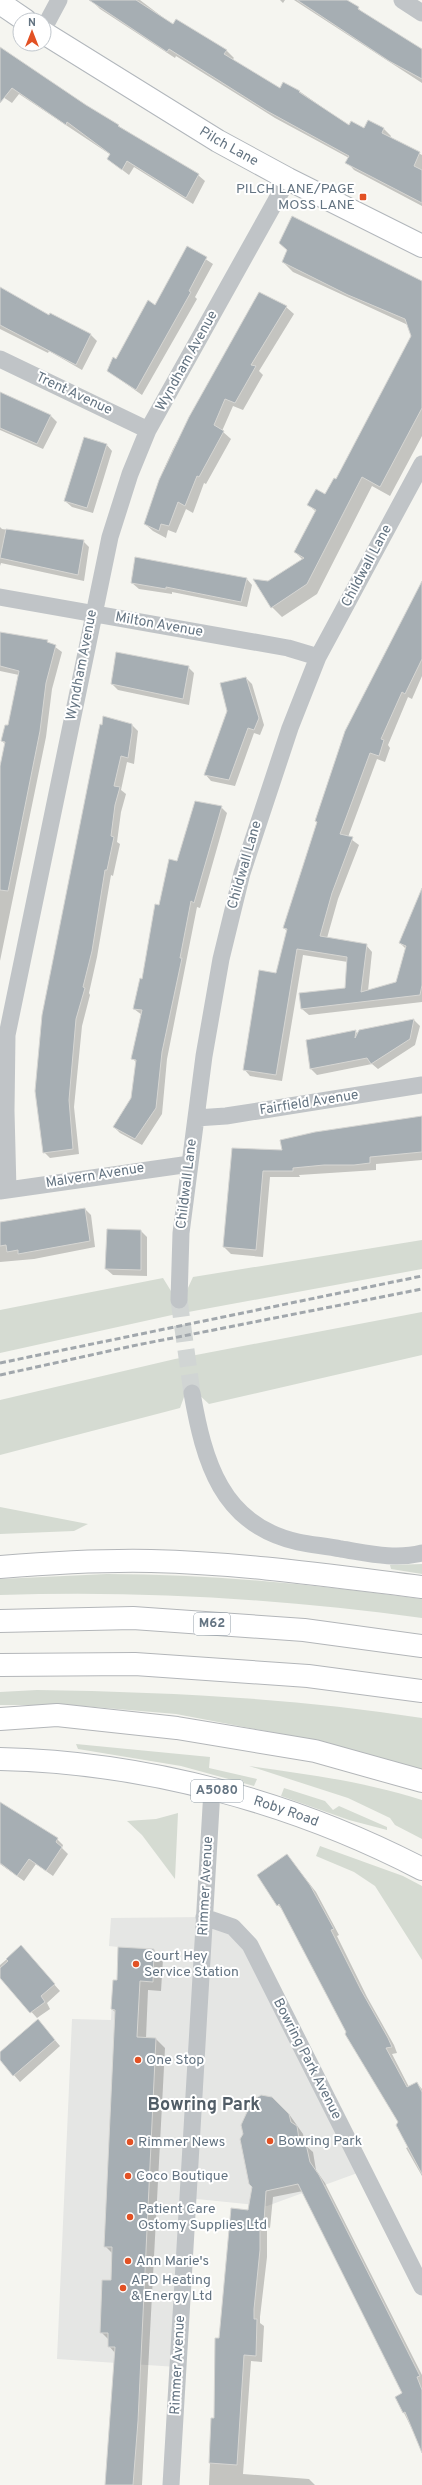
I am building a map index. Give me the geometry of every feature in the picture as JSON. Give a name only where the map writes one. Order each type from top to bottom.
[{"type":"main road","points":[[0,3],[13,12]]},
{"type":"main road","name":"Pilch Lane","points":[[52,38],[218,141],[288,179],[422,246]]},
{"type":"main road","points":[[0,1567],[57,1563],[152,1561],[264,1568],[422,1586]]},
{"type":"main road","name":"M62","points":[[0,1621],[133,1618],[304,1630],[422,1646]]},
{"type":"main road","points":[[0,1665],[135,1664],[308,1676],[422,1691]]},
{"type":"main road","points":[[0,1719],[56,1715],[177,1728],[315,1751],[422,1781]]},
{"type":"main road","name":"Roby Road","points":[[0,1759],[75,1763],[113,1768],[212,1790],[276,1808],[338,1831],[388,1851],[422,1869]]},
{"type":"street","points":[[52,13],[59,0]]},
{"type":"street","points":[[402,0],[422,13]]},
{"type":"street","name":"Wyndham Avenue","points":[[4,1191],[6,1110],[4,1035],[104,561],[120,505],[148,430],[288,179]]},
{"type":"street","name":"Trent Avenue","points":[[0,359],[148,430]]},
{"type":"street","name":"Childwall Lane","points":[[179,1300],[179,1256],[196,1118],[221,959],[242,873],[287,734],[318,657],[422,464]]},
{"type":"street","name":"Milton Avenue","points":[[0,597],[288,648],[318,657]]},
{"type":"street","name":"Fairfield Avenue","points":[[196,1118],[226,1116],[422,1085]]},
{"type":"street","name":"Malvern Avenue","points":[[4,1191],[190,1164]]},
{"type":"street","points":[[192,1393],[202,1444],[211,1469],[220,1488],[246,1518],[262,1529],[298,1542],[386,1555],[422,1553]]},
{"type":"street","name":"Rimmer Avenue","points":[[171,2485],[212,1790]]},
{"type":"street","name":"Bowring Park Avenue","points":[[204,1917],[233,1927],[250,1945],[422,2287]]},
{"type":"shaded area","points":[[422,1240],[422,1269],[172,1315],[0,1353],[0,1310],[163,1278],[171,1291],[187,1290],[193,1277]]},
{"type":"shaded area","points":[[422,1312],[422,1355],[209,1404],[197,1393],[184,1397],[180,1408],[0,1455],[0,1400],[175,1359]]},
{"type":"shaded area","points":[[0,1507],[88,1524],[74,1531],[0,1534]]},
{"type":"shaded area","points":[[422,1564],[422,1574],[391,1569],[390,1565]]},
{"type":"shaded area","points":[[107,1574],[146,1574],[265,1581],[422,1599],[422,1618],[370,1611],[265,1601],[159,1595],[0,1595],[0,1579]]},
{"type":"shaded area","points":[[37,1690],[134,1692],[230,1697],[326,1705],[422,1718],[422,1769],[281,1734],[176,1714],[70,1705],[0,1705],[0,1692]]},
{"type":"shaded area","points":[[76,1744],[210,1757],[209,1768],[257,1779],[254,1786],[181,1766],[78,1749]]},
{"type":"shaded area","points":[[249,1766],[358,1783],[422,1800],[422,1839],[395,1825],[390,1818],[348,1798]]},
{"type":"shaded area","points":[[284,1788],[325,1801],[333,1810],[339,1806],[387,1827],[387,1830],[349,1820],[281,1796]]},
{"type":"shaded area","points":[[178,1813],[175,1879],[142,1835],[127,1821],[156,1819]]},
{"type":"shaded area","points":[[320,1846],[403,1876],[422,1886],[422,1960],[375,1886],[354,1872],[316,1856]]},
{"type":"shaded area","points":[[204,1917],[233,1927],[363,2171],[267,2206],[187,2198],[177,2367],[57,2359],[72,2019],[111,2020],[113,1980],[117,1980],[118,1947],[109,1946],[111,1918]]},
{"type":"building","points":[[89,0],[136,0],[173,24],[176,19],[227,50],[224,54],[280,88],[283,82],[300,91],[299,92],[349,125],[351,121],[364,128],[368,120],[384,128],[382,133],[420,152],[414,166],[422,170],[422,203],[345,163],[349,156],[267,111],[169,49],[167,52]]},
{"type":"building","points":[[297,0],[347,0],[359,7],[358,9],[422,49],[422,79],[389,61]]},
{"type":"building","points":[[0,47],[86,105],[119,125],[118,126],[199,174],[186,198],[127,161],[122,170],[107,159],[110,154],[67,122],[66,125],[12,88],[0,103]]},
{"type":"building","points":[[292,216],[422,281],[422,408],[380,487],[362,477],[307,584],[271,608],[253,579],[268,581],[304,558],[294,552],[316,510],[307,505],[316,489],[325,494],[334,478],[336,479],[411,336],[405,319],[348,295],[282,262],[287,250],[279,243]]},
{"type":"building","points":[[187,246],[207,257],[189,291],[191,292],[136,390],[107,371],[113,357],[116,359],[148,300],[155,305]]},
{"type":"building","points":[[0,287],[49,315],[50,313],[91,334],[76,365],[0,325]]},
{"type":"building","points":[[259,292],[287,306],[251,365],[256,366],[235,403],[225,399],[214,425],[224,431],[199,477],[197,476],[185,506],[178,502],[169,526],[161,524],[159,531],[144,524],[159,480],[189,417]]},
{"type":"building","points":[[0,392],[51,415],[37,444],[0,428]]},
{"type":"building","points":[[84,437],[107,444],[87,508],[64,501]]},
{"type":"building","points":[[6,529],[84,540],[78,575],[0,558]]},
{"type":"building","points":[[135,557],[247,578],[241,602],[166,587],[166,589],[131,583]]},
{"type":"building","points":[[422,581],[422,659],[405,694],[402,692],[381,739],[384,740],[379,756],[370,753],[340,834],[353,837],[332,893],[320,936],[367,944],[361,992],[396,982],[406,946],[399,943],[422,888],[422,985],[420,995],[301,1009],[299,993],[345,988],[347,957],[297,949],[276,1075],[243,1070],[259,970],[276,973],[287,929],[283,928],[317,822],[315,821],[345,731]]},
{"type":"building","points":[[0,632],[48,640],[47,642],[56,645],[46,683],[40,731],[8,891],[0,890],[0,766],[5,742],[1,741],[5,725],[8,725],[19,671],[0,666]]},
{"type":"building","points":[[116,652],[189,666],[183,699],[111,684]]},
{"type":"building","points":[[246,677],[259,718],[254,730],[248,728],[229,780],[204,775],[227,711],[220,683]]},
{"type":"building","points":[[103,716],[132,724],[132,732],[128,758],[121,756],[114,786],[120,787],[115,805],[111,836],[114,837],[107,870],[105,870],[92,951],[83,987],[85,988],[76,1019],[69,1100],[73,1149],[43,1153],[35,1091],[42,1015],[100,724],[102,725]]},
{"type":"building","points":[[195,801],[222,806],[194,903],[191,901],[180,958],[182,958],[162,1052],[156,1108],[135,1139],[113,1127],[131,1098],[136,1060],[131,1059],[142,1010],[133,1009],[140,978],[142,979],[155,904],[159,905],[169,859],[177,861]]},
{"type":"building","points":[[414,1019],[410,1039],[371,1064],[367,1058],[310,1069],[306,1040],[356,1030],[355,1038],[359,1030]]},
{"type":"building","points":[[422,1116],[422,1152],[370,1157],[370,1163],[354,1165],[324,1165],[293,1168],[293,1171],[263,1171],[256,1250],[223,1247],[232,1148],[282,1150],[280,1140],[315,1132]]},
{"type":"building","points":[[85,1208],[90,1241],[18,1254],[18,1250],[7,1252],[6,1245],[0,1246],[0,1222]]},
{"type":"building","points":[[107,1229],[141,1230],[141,1270],[105,1269]]},
{"type":"building","points":[[0,1802],[58,1838],[56,1842],[62,1847],[46,1871],[29,1859],[17,1876],[0,1863]]},
{"type":"building","points":[[287,1854],[310,1885],[334,1929],[331,1930],[361,1990],[388,2038],[392,2047],[386,2048],[407,2087],[417,2082],[422,2092],[422,2174],[396,2125],[398,2122],[345,2034],[346,2032],[279,1904],[277,1906],[257,1875]]},
{"type":"building","points":[[21,1945],[55,1984],[41,1996],[45,2002],[30,2013],[0,1978],[0,1968],[8,1961],[6,1959]]},
{"type":"building","points":[[118,1947],[154,1949],[153,1982],[140,1981],[137,2037],[156,2038],[138,2421],[133,2485],[105,2485],[115,2347],[108,2347],[108,2333],[100,2333],[102,2280],[111,2280],[112,2247],[104,2247],[115,2010],[111,2009],[113,1980],[117,1980]]},
{"type":"building","points":[[38,2019],[55,2040],[13,2076],[0,2060],[0,2052]]},
{"type":"building","points":[[261,2095],[272,2097],[289,2114],[291,2122],[297,2126],[300,2145],[306,2144],[310,2162],[319,2175],[420,2376],[417,2377],[422,2390],[422,2453],[405,2412],[403,2413],[395,2397],[402,2393],[298,2184],[266,2191],[264,2222],[260,2221],[260,2250],[254,2309],[254,2319],[257,2319],[256,2356],[244,2355],[237,2465],[209,2463],[211,2418],[214,2418],[215,2338],[219,2338],[231,2208],[248,2210],[252,2187],[249,2184],[240,2139],[243,2134],[241,2125],[252,2101]]},
{"type":"tunnel","points":[[179,1300],[192,1393]]},
{"type":"railway","points":[[0,1363],[422,1276]]},
{"type":"railway","points":[[0,1375],[132,1346],[422,1289]]},
{"type":"place","name":"PILCH LANE/PAGE MOSS LANE","points":[[363,197]]},
{"type":"place","name":"Court Hey Service Station","points":[[136,1964]]},
{"type":"place","name":"One Stop","points":[[138,2060]]},
{"type":"place","name":"Bowring Park","points":[[270,2141]]},
{"type":"place","name":"Rimmer News","points":[[130,2142]]},
{"type":"place","name":"Coco Boutique","points":[[128,2176]]},
{"type":"place","name":"Patient Care Ostomy Supplies Ltd","points":[[130,2217]]},
{"type":"place","name":"Ann Marie's","points":[[128,2261]]},
{"type":"place","name":"APD Heating & Energy Ltd","points":[[123,2288]]},
{"type":"district","name":"Bowring Park","points":[[204,2105]]}]
